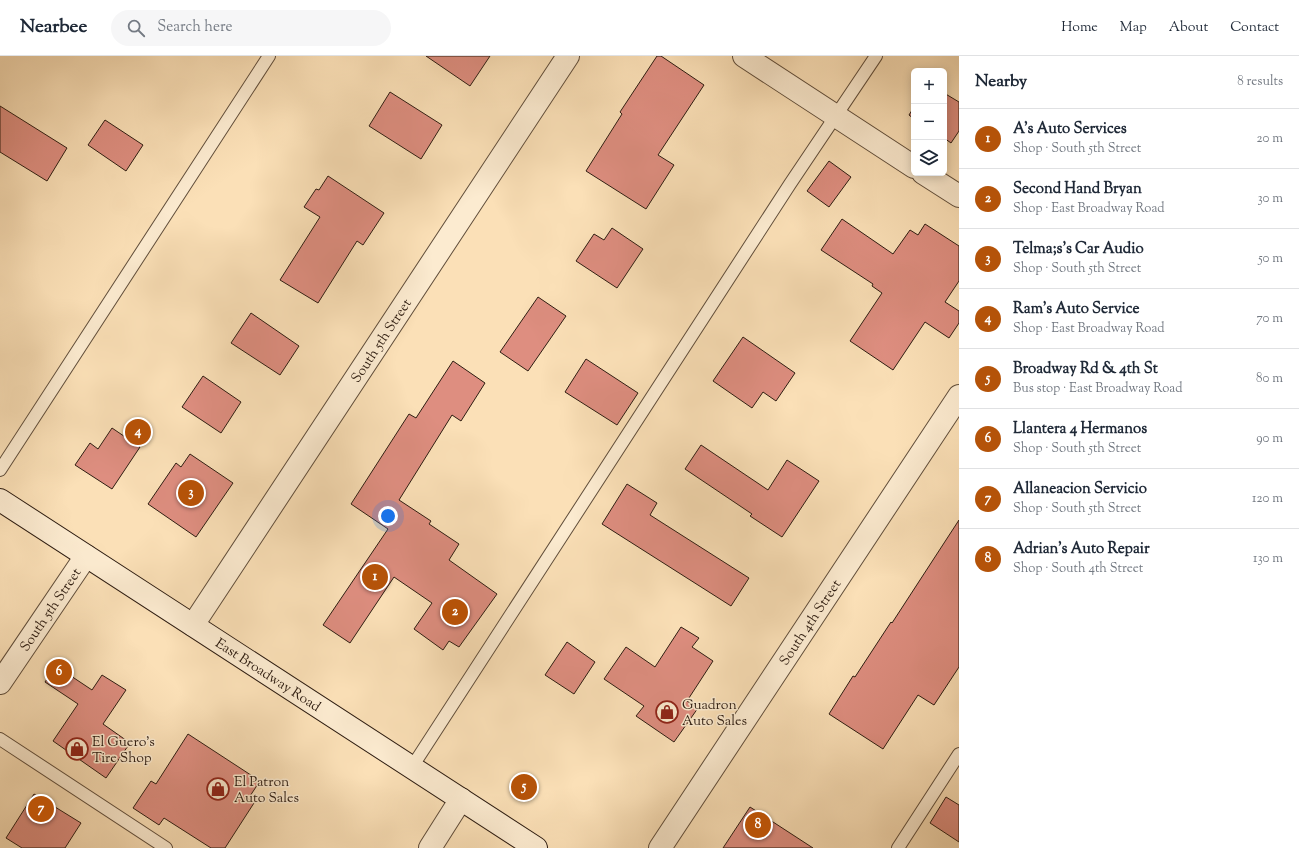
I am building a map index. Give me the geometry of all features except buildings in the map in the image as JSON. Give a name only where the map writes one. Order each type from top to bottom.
[{"type":"street","name":"South 5th Street","points":[[193,625],[568,56]]},
{"type":"street","points":[[744,56],[911,165]]},
{"type":"street","points":[[928,176],[959,196]]},
{"type":"street","name":"South 4th Street","points":[[660,848],[959,396]]},
{"type":"street","name":"East Broadway Road","points":[[0,500],[536,848]]},
{"type":"street","name":"South 5th Street","points":[[0,683],[86,556]]},
{"type":"street","points":[[430,848],[461,799]]},
{"type":"lane","points":[[0,470],[269,56]]},
{"type":"lane","points":[[412,767],[790,184],[837,117],[876,56]]},
{"type":"lane","points":[[0,738],[166,848]]},
{"type":"lane","points":[[898,848],[959,754]]},
{"type":"place","name":"Ram's Auto Service","points":[[138,432]]},
{"type":"place","name":"Telma;s's Car Audio","points":[[191,493]]},
{"type":"place","name":"A's Auto Services","points":[[375,577]]},
{"type":"place","name":"Second Hand Bryan","points":[[455,612]]},
{"type":"place","name":"Llantera 4 Hermanos","points":[[59,672]]},
{"type":"place","name":"Guadron Auto Sales","points":[[667,712]]},
{"type":"place","name":"El Guero's Tire Shop","points":[[77,749]]},
{"type":"place","name":"Broadway Rd & 4th St","points":[[524,787]]},
{"type":"place","name":"El Patron Auto Sales","points":[[218,789]]},
{"type":"place","name":"Allaneacion Servicio","points":[[41,809]]},
{"type":"place","name":"Adrian's Auto Repair","points":[[758,825]]}]
